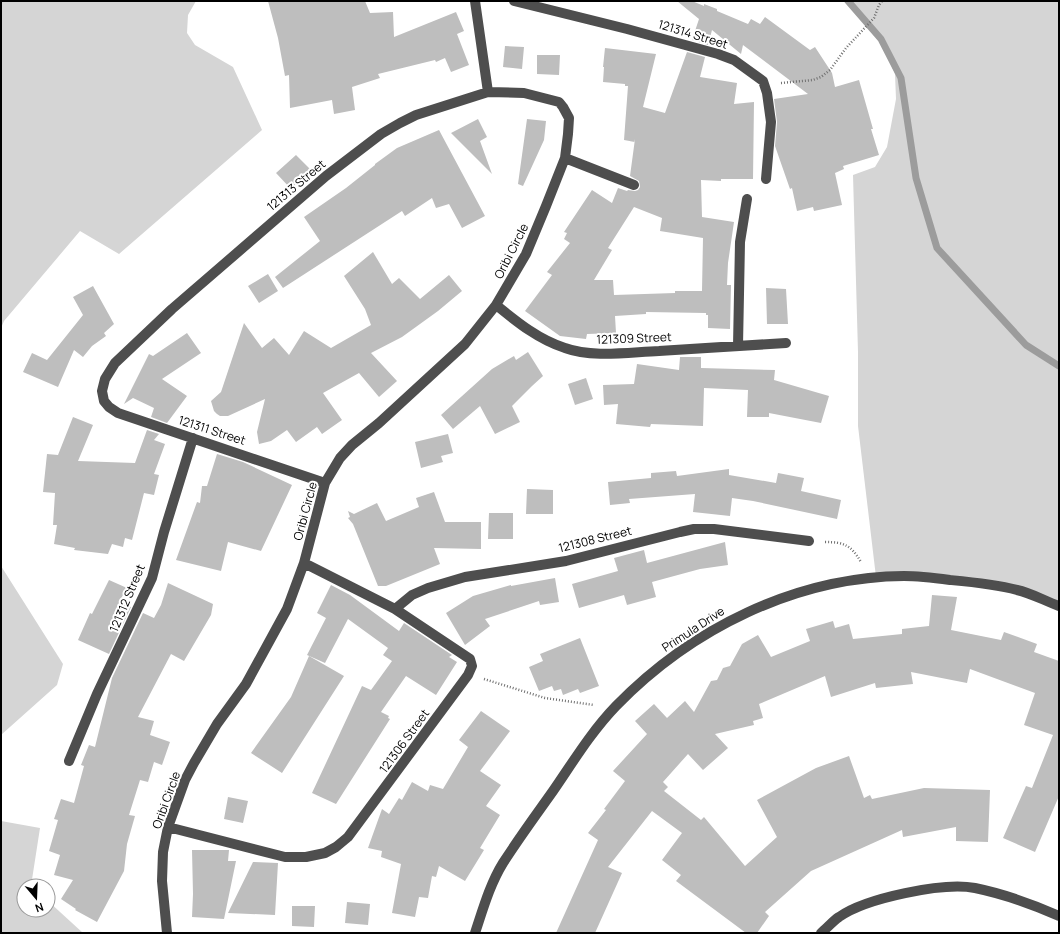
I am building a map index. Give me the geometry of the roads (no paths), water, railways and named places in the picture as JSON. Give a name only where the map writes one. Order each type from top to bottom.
[{"type":"street","points":[[475,1],[488,92]]},
{"type":"street","name":"121314 Street","points":[[514,1],[627,29],[718,54],[734,60],[763,81],[767,93],[771,122],[766,179]]},
{"type":"street","name":"121313 Street","points":[[102,391],[105,378],[115,363],[138,340],[326,176],[381,134],[400,123],[441,106],[488,92],[506,91],[524,93],[559,102]]},
{"type":"street","name":"Oribi Circle","points":[[167,933],[162,881],[164,852],[168,827],[185,780],[194,763],[217,724],[246,684],[287,609],[304,563],[325,483],[340,458],[352,445],[379,423],[465,344],[496,305],[526,254],[565,158],[569,118],[566,110],[559,102]]},
{"type":"street","points":[[565,158],[634,185]]},
{"type":"street","points":[[738,346],[740,242],[747,199]]},
{"type":"street","name":"121309 Street","points":[[496,305],[534,334],[548,342],[566,349],[581,352],[626,352],[786,343]]},
{"type":"street","name":"121311 Street","points":[[102,391],[104,400],[109,407],[118,413],[325,483]]},
{"type":"street","name":"121312 Street","points":[[69,761],[97,694],[152,578],[164,532],[193,438]]},
{"type":"street","name":"121308 Street","points":[[395,609],[412,595],[428,588],[465,577],[566,561],[694,529],[714,529],[809,541]]},
{"type":"street","points":[[304,563],[395,609]]},
{"type":"street","name":"Primula Drive","points":[[475,933],[489,893],[503,864],[586,741],[615,707],[648,676],[716,628],[749,611],[792,594],[840,582],[874,577],[906,576],[980,582],[1018,590],[1059,606]]},
{"type":"street","name":"121306 Street","points":[[168,827],[284,857],[306,857],[325,853],[336,847],[348,836],[468,675],[472,666],[470,659],[395,609]]},
{"type":"street","points":[[821,933],[839,916],[860,906],[885,897],[943,888],[974,888],[1019,899],[1059,916]]},
{"type":"waterway","points":[[848,1],[881,39],[901,78],[916,178],[937,248],[1026,345],[1059,366]]}]
